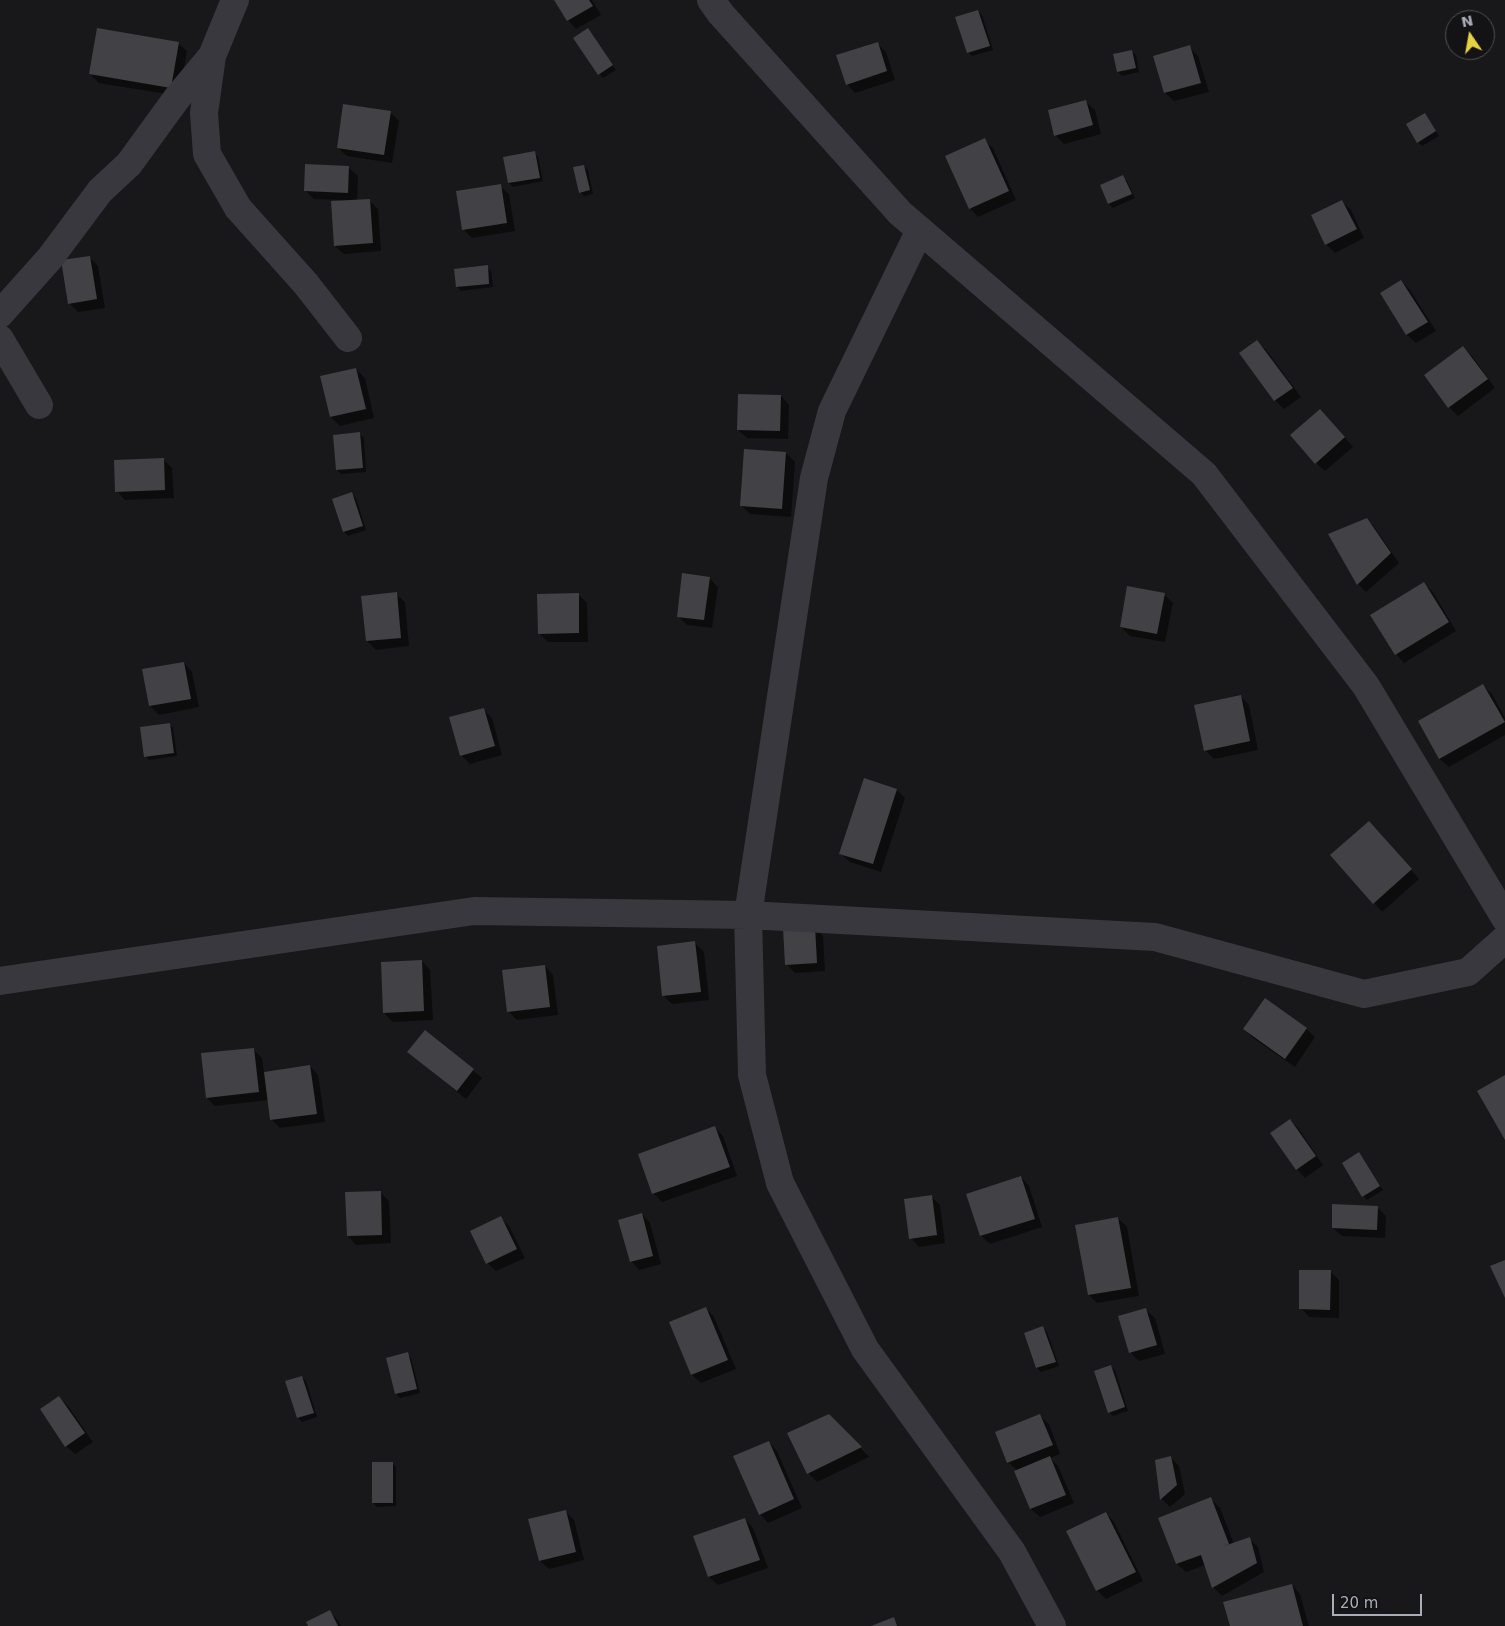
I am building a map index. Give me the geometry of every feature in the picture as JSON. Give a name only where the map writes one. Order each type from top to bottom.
[{"type":"street","points":[[235,0],[212,56],[204,113],[207,154],[238,208],[306,284],[348,338]]},
{"type":"street","points":[[711,0],[721,14],[900,213],[1204,474],[1366,686],[1505,918]]},
{"type":"street","points":[[0,314],[50,258],[100,191],[129,164],[177,98],[212,56]]},
{"type":"street","points":[[920,230],[832,411],[814,478],[748,915],[752,1075],[780,1183],[865,1349],[1012,1552],[1052,1626]]},
{"type":"street","points":[[0,339],[39,405]]},
{"type":"street","points":[[0,981],[474,911],[748,915],[1155,937],[1364,994],[1468,972],[1505,939]]},
{"type":"building","points":[[554,0],[589,0],[593,6],[567,21]]},
{"type":"building","points":[[978,10],[990,46],[967,53],[955,17]]},
{"type":"building","points":[[97,28],[179,42],[171,88],[89,74]]},
{"type":"building","points":[[588,28],[613,65],[598,75],[573,38]]},
{"type":"building","points":[[878,42],[887,71],[846,85],[836,55]]},
{"type":"building","points":[[1190,45],[1201,83],[1164,93],[1153,56]]},
{"type":"building","points":[[1132,50],[1136,68],[1117,72],[1113,54]]},
{"type":"building","points":[[1086,100],[1093,125],[1054,136],[1048,110]]},
{"type":"building","points":[[343,104],[391,111],[384,155],[337,148]]},
{"type":"building","points":[[1425,113],[1436,131],[1417,143],[1406,124]]},
{"type":"building","points":[[985,138],[1009,191],[969,209],[945,156]]},
{"type":"building","points":[[535,151],[540,178],[508,183],[503,157]]},
{"type":"building","points":[[305,164],[349,166],[348,193],[304,191]]},
{"type":"building","points":[[584,165],[590,190],[579,193],[573,167]]},
{"type":"building","points":[[1123,175],[1132,194],[1108,204],[1100,185]]},
{"type":"building","points":[[501,184],[507,223],[462,230],[456,191]]},
{"type":"building","points":[[370,199],[373,243],[334,246],[331,201]]},
{"type":"building","points":[[1342,200],[1357,229],[1325,245],[1311,215]]},
{"type":"building","points":[[90,256],[97,299],[68,304],[61,260]]},
{"type":"building","points":[[488,265],[489,284],[456,287],[454,269]]},
{"type":"building","points":[[1401,280],[1428,322],[1406,335],[1380,293]]},
{"type":"building","points":[[1257,340],[1293,388],[1274,401],[1239,353]]},
{"type":"building","points":[[1463,346],[1488,379],[1448,408],[1424,375]]},
{"type":"building","points":[[356,368],[366,409],[330,417],[320,376]]},
{"type":"building","points":[[738,394],[781,395],[780,431],[737,430]]},
{"type":"building","points":[[1320,409],[1345,437],[1315,464],[1290,435]]},
{"type":"building","points":[[360,432],[363,468],[336,470],[333,435]]},
{"type":"building","points":[[744,449],[786,452],[782,509],[740,506]]},
{"type":"building","points":[[164,458],[165,490],[115,492],[114,460]]},
{"type":"building","points":[[352,492],[363,526],[343,532],[332,499]]},
{"type":"building","points":[[1367,518],[1391,553],[1357,585],[1328,534]]},
{"type":"building","points":[[682,573],[710,577],[704,620],[677,617]]},
{"type":"building","points":[[1424,582],[1449,622],[1395,655],[1370,615]]},
{"type":"building","points":[[1127,586],[1165,593],[1157,634],[1120,627]]},
{"type":"building","points":[[397,592],[401,638],[366,641],[361,596]]},
{"type":"building","points":[[579,593],[579,633],[538,634],[537,594]]},
{"type":"building","points":[[184,662],[191,699],[149,706],[142,669]]},
{"type":"building","points":[[1483,684],[1505,722],[1439,759],[1418,721]]},
{"type":"building","points":[[1241,695],[1250,741],[1204,751],[1194,705]]},
{"type":"building","points":[[484,708],[495,746],[460,756],[449,717]]},
{"type":"building","points":[[170,723],[174,753],[144,757],[140,727]]},
{"type":"building","points":[[864,778],[897,789],[873,864],[839,854]]},
{"type":"building","points":[[1369,821],[1412,869],[1373,904],[1330,855]]},
{"type":"building","points":[[815,926],[817,963],[785,965],[783,928]]},
{"type":"building","points":[[695,941],[701,992],[662,996],[657,946]]},
{"type":"building","points":[[422,960],[424,1011],[383,1013],[381,962]]},
{"type":"building","points":[[545,965],[550,1007],[507,1012],[502,970]]},
{"type":"building","points":[[1265,998],[1307,1028],[1285,1059],[1243,1029]]},
{"type":"building","points":[[425,1030],[474,1069],[457,1091],[407,1052]]},
{"type":"building","points":[[254,1048],[259,1092],[206,1098],[201,1053]]},
{"type":"building","points":[[310,1065],[317,1114],[270,1120],[264,1072]]},
{"type":"building","points":[[1505,1075],[1505,1140],[1477,1091]]},
{"type":"building","points":[[1290,1119],[1316,1156],[1296,1170],[1270,1133]]},
{"type":"building","points":[[715,1126],[730,1167],[652,1194],[638,1154]]},
{"type":"building","points":[[1359,1152],[1380,1186],[1362,1197],[1342,1163]]},
{"type":"building","points":[[1021,1176],[1035,1219],[980,1236],[966,1194]]},
{"type":"building","points":[[381,1191],[382,1235],[347,1236],[345,1192]]},
{"type":"building","points":[[932,1195],[937,1235],[909,1239],[904,1199]]},
{"type":"building","points":[[1332,1204],[1378,1206],[1377,1230],[1332,1228]]},
{"type":"building","points":[[642,1213],[653,1256],[630,1262],[618,1220]]},
{"type":"building","points":[[501,1216],[517,1249],[486,1264],[470,1231]]},
{"type":"building","points":[[1118,1217],[1131,1288],[1088,1295],[1075,1225]]},
{"type":"building","points":[[1505,1260],[1505,1298],[1490,1266]]},
{"type":"building","points":[[1299,1270],[1331,1270],[1330,1310],[1299,1309]]},
{"type":"building","points":[[706,1307],[728,1360],[691,1375],[669,1322]]},
{"type":"building","points":[[1146,1308],[1157,1345],[1129,1353],[1118,1316]]},
{"type":"building","points":[[1043,1326],[1056,1362],[1036,1368],[1024,1333]]},
{"type":"building","points":[[408,1352],[417,1389],[395,1394],[386,1358]]},
{"type":"building","points":[[1111,1365],[1125,1407],[1108,1413],[1094,1371]]},
{"type":"building","points":[[302,1376],[314,1413],[297,1418],[285,1381]]},
{"type":"building","points":[[59,1396],[85,1433],[65,1447],[40,1409]]},
{"type":"building","points":[[829,1414],[862,1447],[807,1474],[787,1433]]},
{"type":"building","points":[[1040,1414],[1053,1445],[1007,1463],[995,1432]]},
{"type":"building","points":[[769,1441],[794,1499],[759,1515],[733,1456]]},
{"type":"building","points":[[1050,1456],[1066,1495],[1030,1509],[1014,1471]]},
{"type":"building","points":[[1171,1456],[1177,1485],[1160,1500],[1155,1460]]},
{"type":"building","points":[[372,1462],[393,1462],[393,1503],[372,1503]]},
{"type":"building","points":[[1211,1497],[1229,1544],[1221,1547],[1250,1537],[1257,1563],[1212,1588],[1201,1555],[1176,1564],[1158,1518]]},
{"type":"building","points":[[566,1510],[576,1552],[539,1561],[528,1519]]},
{"type":"building","points":[[1106,1512],[1136,1572],[1096,1591],[1066,1531]]},
{"type":"building","points":[[745,1518],[760,1560],[708,1577],[693,1536]]},
{"type":"building","points":[[1292,1584],[1303,1626],[1230,1626],[1223,1602]]},
{"type":"building","points":[[330,1610],[338,1626],[308,1626],[306,1622]]},
{"type":"building","points":[[894,1617],[897,1626],[871,1626]]}]
